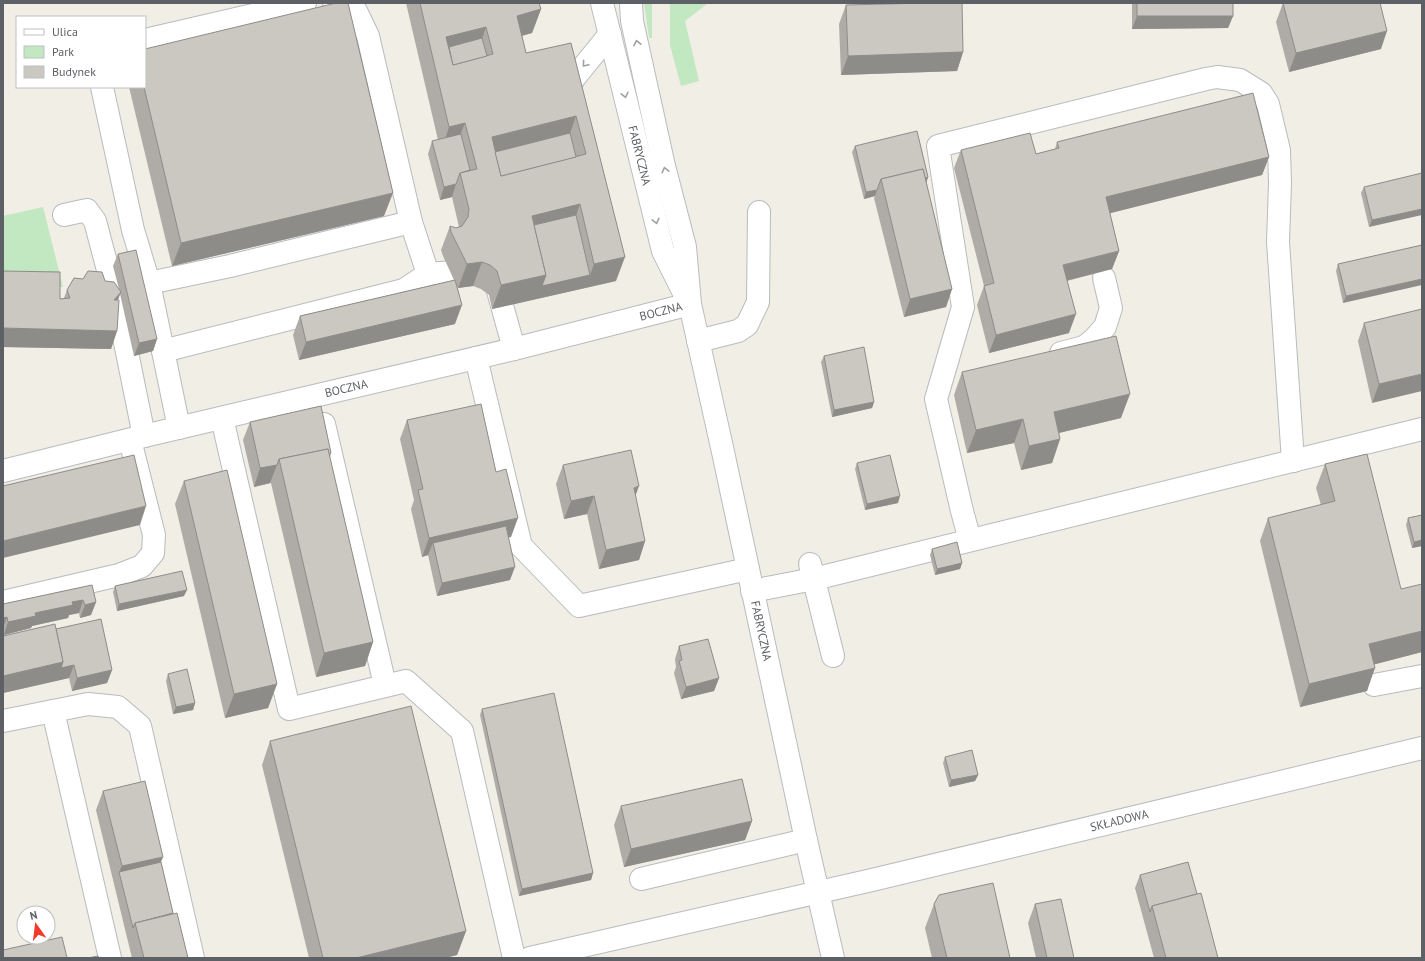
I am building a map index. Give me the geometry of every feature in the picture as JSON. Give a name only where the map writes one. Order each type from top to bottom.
[{"type":"street","points":[[146,40],[305,3]]},
{"type":"street","points":[[334,3],[356,11],[368,36],[412,222],[428,274]]},
{"type":"street","name":"FABRYCZNA","points":[[602,3],[663,251],[690,304]]},
{"type":"street","name":"FABRYCZNA","points":[[631,3],[632,21],[664,166],[684,247],[690,304],[832,958]]},
{"type":"street","points":[[548,110],[555,107],[569,89],[574,77],[610,34]]},
{"type":"street","points":[[970,540],[962,512],[936,399],[963,307],[938,146],[1206,79],[1229,77],[1240,80],[1260,93],[1268,104],[1279,150],[1280,183],[1278,242],[1293,461]]},
{"type":"street","points":[[102,88],[133,230],[148,283],[179,428]]},
{"type":"street","points":[[3,602],[119,575],[142,566],[153,553],[154,535],[137,438],[118,308],[95,221],[87,210],[64,215]]},
{"type":"street","points":[[698,341],[726,335],[747,325],[758,302],[759,212]]},
{"type":"street","points":[[148,283],[230,266],[412,222]]},
{"type":"street","points":[[487,247],[514,349]]},
{"type":"street","points":[[163,352],[404,290],[428,274],[492,269]]},
{"type":"street","points":[[1039,358],[1084,347],[1105,327],[1110,308],[1104,278]]},
{"type":"street","name":"BOCZNA","points":[[3,471],[514,349],[690,304]]},
{"type":"street","points":[[476,358],[521,546],[579,606],[748,569]]},
{"type":"street","points":[[941,382],[964,376]]},
{"type":"street","points":[[318,395],[385,685]]},
{"type":"street","points":[[222,418],[289,709],[406,681],[462,731],[514,958]]},
{"type":"street","points":[[752,591],[812,572],[970,540],[1422,429]]},
{"type":"street","points":[[812,572],[833,656]]},
{"type":"street","points":[[1374,684],[1422,676]]},
{"type":"street","points":[[3,721],[88,704],[118,707],[140,726],[193,958]]},
{"type":"street","points":[[53,711],[110,958]]},
{"type":"street","name":"SKŁADOWA","points":[[530,958],[817,893],[1422,748]]},
{"type":"street","points":[[641,879],[806,840]]},
{"type":"green space","points":[[644,3],[652,3],[652,38],[649,38]]},
{"type":"green space","points":[[670,3],[708,3],[685,21],[699,81],[681,86],[670,45]]},
{"type":"green space","points":[[43,207],[63,287],[3,286],[3,216]]},
{"type":"building","points":[[336,3],[348,3],[393,193],[181,243],[144,88],[146,88],[146,49]]},
{"type":"building","points":[[420,3],[539,3],[541,9],[517,16],[526,53],[571,43],[625,257],[594,264],[580,204],[532,216],[546,275],[501,285],[497,271],[490,265],[482,262],[467,264],[451,232],[450,226],[456,228],[462,226],[468,217],[469,209],[460,173],[477,169],[465,123],[449,127]],"holes":[[[486,27],[493,54],[453,65],[446,37]],[[576,116],[586,154],[501,176],[492,137]]]},
{"type":"building","points":[[962,3],[963,52],[848,56],[846,5]]},
{"type":"building","points":[[1137,3],[1233,3],[1233,16],[1137,16]]},
{"type":"building","points":[[1283,3],[1380,3],[1387,31],[1296,53]]},
{"type":"building","points":[[482,38],[487,56],[453,65],[449,47]]},
{"type":"building","points":[[1253,93],[1269,157],[1106,197],[1119,251],[1063,265],[1076,314],[996,335],[984,286],[994,283],[961,150],[1030,133],[1036,154],[1059,148],[1057,142]]},
{"type":"building","points":[[917,131],[928,177],[925,178],[923,169],[881,179],[877,190],[866,192],[855,146]]},
{"type":"building","points":[[570,133],[576,157],[501,176],[495,152]]},
{"type":"building","points":[[461,134],[470,170],[460,173],[456,184],[444,187],[432,141]]},
{"type":"building","points":[[923,169],[952,289],[910,299],[881,179]]},
{"type":"building","points":[[1422,173],[1422,209],[1372,220],[1364,187]]},
{"type":"building","points":[[576,215],[590,275],[542,286],[546,275],[534,225]]},
{"type":"building","points":[[1422,245],[1422,279],[1346,296],[1338,264]]},
{"type":"building","points":[[136,250],[157,339],[139,343],[118,254]]},
{"type":"building","points":[[3,271],[60,272],[60,299],[70,298],[67,290],[74,278],[83,279],[88,271],[102,272],[105,281],[114,282],[121,292],[114,300],[119,300],[117,331],[3,328]]},
{"type":"building","points":[[455,280],[462,305],[306,342],[300,316]]},
{"type":"building","points":[[1422,309],[1422,374],[1379,384],[1364,323]]},
{"type":"building","points":[[1116,336],[1130,394],[1054,412],[1060,439],[1029,446],[1023,419],[976,430],[962,372]]},
{"type":"building","points":[[864,347],[874,402],[834,410],[824,356]]},
{"type":"building","points":[[481,404],[496,472],[506,469],[518,518],[429,538],[418,490],[423,489],[407,420]]},
{"type":"building","points":[[321,406],[331,453],[329,454],[328,449],[279,459],[277,465],[260,468],[250,422]]},
{"type":"building","points":[[328,449],[373,642],[324,653],[279,459]]},
{"type":"building","points":[[631,450],[639,486],[634,488],[645,541],[606,550],[594,496],[571,501],[563,465]]},
{"type":"building","points":[[1367,454],[1401,589],[1422,584],[1422,631],[1369,644],[1375,668],[1309,684],[1268,518],[1335,501],[1325,464]]},
{"type":"building","points":[[134,455],[146,506],[3,541],[3,486]]},
{"type":"building","points":[[890,455],[900,496],[867,504],[857,463]]},
{"type":"building","points":[[227,470],[277,684],[234,694],[184,481]]},
{"type":"building","points":[[1422,515],[1422,540],[1414,542],[1408,518]]},
{"type":"building","points":[[506,526],[515,567],[442,583],[433,543]]},
{"type":"building","points":[[957,542],[962,563],[937,569],[932,549]]},
{"type":"building","points":[[182,571],[187,590],[119,604],[115,586]]},
{"type":"building","points":[[92,585],[96,602],[85,605],[83,600],[72,602],[73,605],[35,613],[36,616],[8,622],[7,617],[3,618],[3,604]]},
{"type":"building","points":[[101,619],[112,670],[77,678],[74,665],[61,668],[63,662],[56,629]]},
{"type":"building","points":[[55,624],[63,662],[3,676],[3,636]]},
{"type":"building","points":[[708,639],[719,678],[686,687],[679,661],[682,660],[679,646]]},
{"type":"building","points":[[187,669],[195,703],[176,707],[168,674]]},
{"type":"building","points":[[554,693],[593,873],[522,889],[482,709]]},
{"type":"building","points":[[411,706],[466,931],[356,958],[323,958],[270,741]]},
{"type":"building","points":[[972,750],[978,775],[951,780],[945,757]]},
{"type":"building","points":[[742,779],[752,821],[631,849],[621,806]]},
{"type":"building","points":[[145,781],[163,857],[122,866],[103,791]]},
{"type":"building","points":[[161,862],[173,913],[135,923],[133,928],[119,872]]},
{"type":"building","points":[[1188,862],[1197,894],[1152,906],[1150,912],[1140,875]]},
{"type":"building","points":[[993,883],[1010,958],[947,958],[934,904],[939,895]]},
{"type":"building","points":[[1201,893],[1218,958],[1166,958],[1152,906]]},
{"type":"building","points":[[1061,899],[1074,958],[1047,958],[1035,904]]},
{"type":"building","points":[[177,913],[188,958],[144,958],[135,923]]},
{"type":"building","points":[[62,937],[67,958],[3,958],[3,950],[26,945],[56,945],[56,938]]},
{"type":"building","points":[[98,956],[99,958],[88,958]]}]
